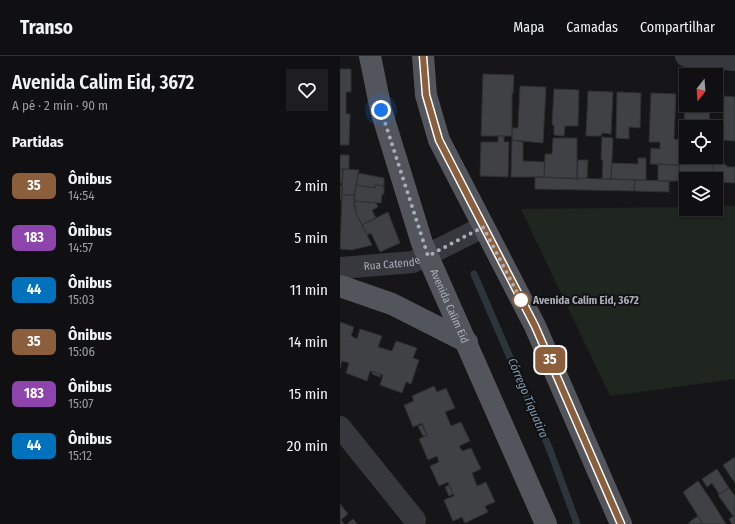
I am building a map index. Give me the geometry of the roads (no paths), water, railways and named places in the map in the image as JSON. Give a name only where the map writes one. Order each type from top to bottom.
[{"type":"main road","name":"Avenida Calim Eid","points":[[370,56],[381,110],[436,252],[467,342],[546,524]]},
{"type":"main road","points":[[424,56],[426,95],[439,140],[478,230],[535,326],[621,524]]},
{"type":"main road","points":[[340,286],[392,304],[467,342]]},
{"type":"street","points":[[686,56],[735,60]]},
{"type":"street","name":"Rua Catende","points":[[340,268],[413,262],[478,230]]},
{"type":"street","points":[[340,427],[415,520]]},
{"type":"waterway","name":"Córrego Tiquatira","points":[[474,274],[550,450],[577,524]]},
{"type":"place","name":"Avenida Calim Eid, 3672","points":[[521,300]]}]
